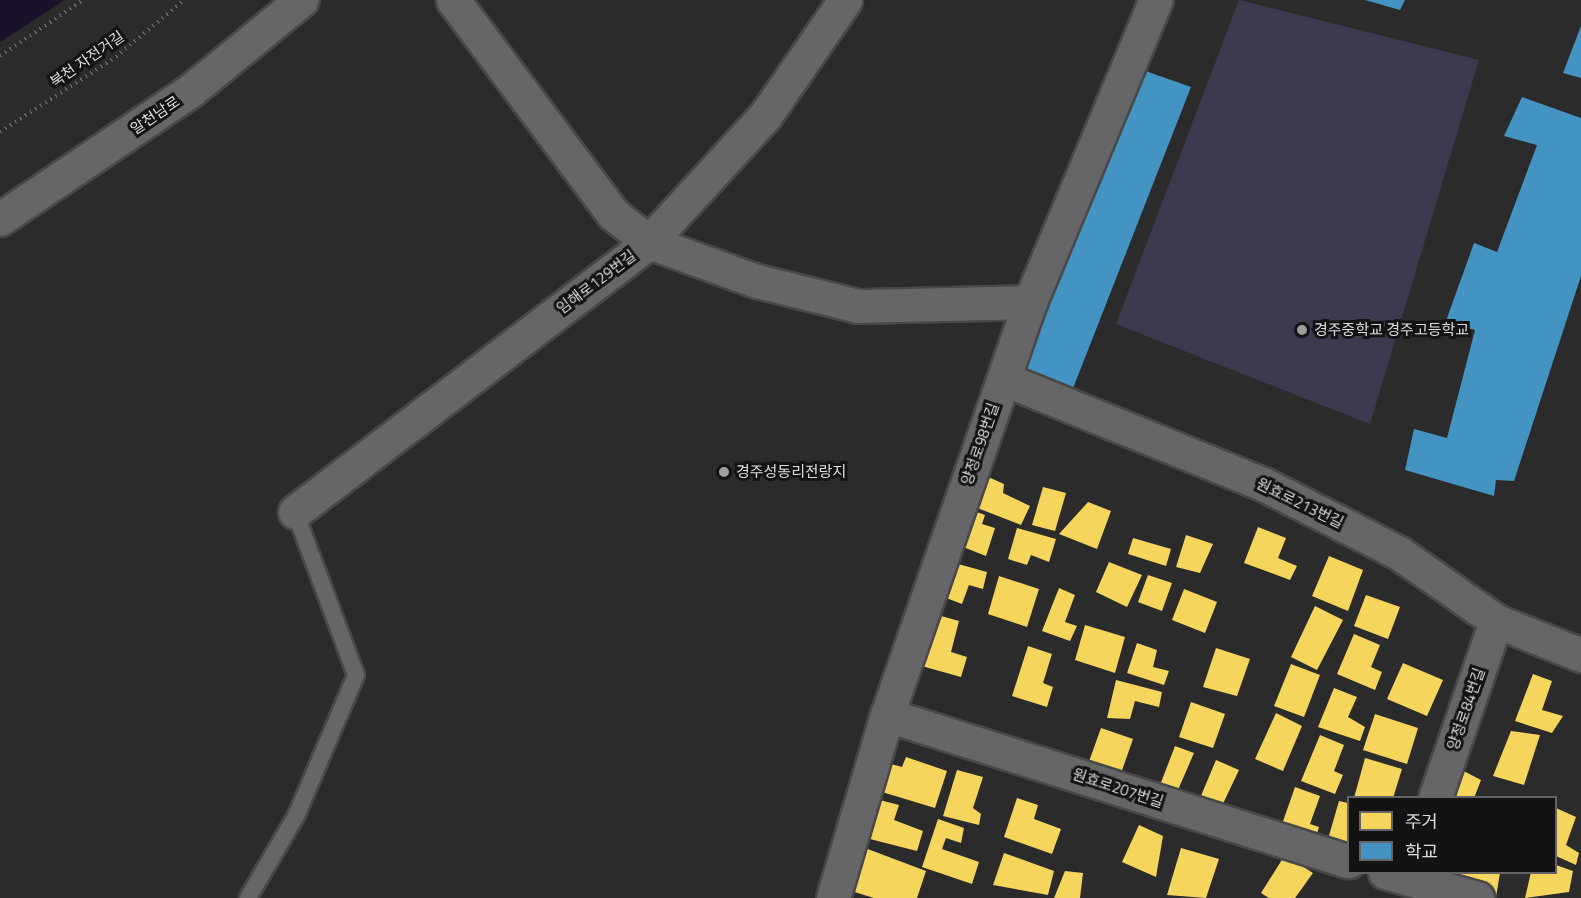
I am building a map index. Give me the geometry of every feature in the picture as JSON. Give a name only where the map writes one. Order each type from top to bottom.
[{"type":"street","name":"알천남로","points":[[0,219],[190,91],[301,0]]},
{"type":"street","points":[[453,0],[613,214],[649,242],[758,281],[858,306],[1030,302]]},
{"type":"street","name":"임해로129번길","points":[[296,512],[649,242],[765,116],[845,0]]},
{"type":"street","name":"양정로98번길","points":[[833,898],[887,715],[1030,302],[1156,0]]},
{"type":"street","name":"원효로213번길","points":[[1004,379],[1265,485],[1399,553],[1496,621],[1581,655]]},
{"type":"street","name":"양정로84번길","points":[[1436,796],[1496,621]]},
{"type":"street","name":"원효로207번길","points":[[887,715],[1347,861]]},
{"type":"street","points":[[1400,881],[1477,898]]},
{"type":"lane","points":[[248,898],[297,814],[356,675],[296,512]]},
{"type":"path","points":[[0,56],[83,0]]},
{"type":"path","name":"북천 자전거길","points":[[0,132],[116,57],[184,0]]},
{"type":"shaded area","points":[[0,0],[65,0],[0,42]]},
{"type":"shaded area","points":[[1239,0],[1479,60],[1370,424],[1116,324]]},
{"type":"building: 주거","points":[[977,472],[1004,484],[1003,493],[1030,506],[1021,525],[962,502]]},
{"type":"building: 주거","points":[[1043,487],[1066,493],[1055,531],[1032,525]]},
{"type":"building: 주거","points":[[1088,502],[1111,511],[1097,549],[1059,534]]},
{"type":"building: 주거","points":[[971,510],[985,515],[982,524],[995,528],[986,556],[958,545]]},
{"type":"building: 주거","points":[[1258,527],[1286,538],[1278,558],[1297,566],[1290,580],[1244,563]]},
{"type":"building: 주거","points":[[1017,528],[1056,539],[1049,562],[1031,555],[1027,565],[1008,559]]},
{"type":"building: 주거","points":[[1186,535],[1213,544],[1200,573],[1176,567]]},
{"type":"building: 주거","points":[[1133,538],[1171,549],[1166,566],[1128,554]]},
{"type":"building: 주거","points":[[1329,556],[1363,570],[1348,611],[1312,596]]},
{"type":"building: 주거","points":[[951,562],[987,572],[983,589],[969,585],[962,604],[941,596]]},
{"type":"building: 주거","points":[[1109,562],[1142,575],[1127,607],[1096,592]]},
{"type":"building: 주거","points":[[1148,575],[1172,583],[1162,611],[1138,602]]},
{"type":"building: 주거","points":[[999,576],[1039,589],[1027,627],[988,614]]},
{"type":"building: 주거","points":[[1059,588],[1075,595],[1065,622],[1077,626],[1070,641],[1042,631]]},
{"type":"building: 주거","points":[[1184,589],[1217,602],[1205,633],[1172,620]]},
{"type":"building: 주거","points":[[1366,595],[1400,607],[1388,639],[1354,626]]},
{"type":"building: 주거","points":[[1315,606],[1343,620],[1317,670],[1291,657]]},
{"type":"building: 주거","points":[[934,614],[959,621],[951,652],[967,657],[961,677],[918,665]]},
{"type":"building: 주거","points":[[1085,625],[1125,637],[1115,673],[1075,660]]},
{"type":"building: 주거","points":[[1354,634],[1380,645],[1371,667],[1382,672],[1375,690],[1337,674]]},
{"type":"building: 주거","points":[[1137,643],[1157,650],[1153,667],[1169,671],[1164,685],[1127,673]]},
{"type":"building: 주거","points":[[1028,646],[1052,654],[1043,683],[1053,687],[1047,707],[1012,696]]},
{"type":"building: 주거","points":[[1216,648],[1250,659],[1237,696],[1203,687]]},
{"type":"building: 주거","points":[[1403,663],[1443,680],[1427,716],[1387,699]]},
{"type":"building: 주거","points":[[1291,664],[1320,675],[1304,717],[1274,706]]},
{"type":"building: 주거","points":[[1533,674],[1552,681],[1542,710],[1563,716],[1552,733],[1515,721]]},
{"type":"building: 주거","points":[[1116,680],[1162,692],[1159,707],[1135,701],[1130,719],[1107,718]]},
{"type":"building: 주거","points":[[1334,688],[1357,697],[1348,717],[1365,727],[1360,741],[1318,727]]},
{"type":"building: 주거","points":[[1191,702],[1225,714],[1213,748],[1179,737]]},
{"type":"building: 주거","points":[[1276,713],[1302,726],[1283,771],[1255,759]]},
{"type":"building: 주거","points":[[1375,714],[1418,728],[1407,764],[1363,750]]},
{"type":"building: 주거","points":[[1101,728],[1133,739],[1119,779],[1087,767]]},
{"type":"building: 주거","points":[[1511,731],[1540,735],[1524,785],[1493,776]]},
{"type":"building: 주거","points":[[1320,735],[1344,745],[1334,771],[1343,775],[1335,794],[1301,781]]},
{"type":"building: 주거","points":[[1175,746],[1194,753],[1174,799],[1157,793]]},
{"type":"building: 주거","points":[[906,757],[947,771],[935,808],[882,792],[891,764],[902,767]]},
{"type":"building: 주거","points":[[1365,758],[1402,769],[1394,796],[1355,796]]},
{"type":"building: 주거","points":[[1216,760],[1239,770],[1220,810],[1198,803]]},
{"type":"building: 주거","points":[[1456,767],[1481,780],[1475,796],[1446,796]]},
{"type":"building: 주거","points":[[957,770],[983,777],[973,808],[981,814],[979,825],[943,816]]},
{"type":"building: 주거","points":[[1295,787],[1320,796],[1310,824],[1319,827],[1315,840],[1281,827]]},
{"type":"building: 주거","points":[[1017,798],[1038,805],[1034,819],[1061,829],[1052,854],[1004,837]]},
{"type":"building: 주거","points":[[876,799],[899,805],[894,820],[923,831],[917,851],[866,838]]},
{"type":"building: 주거","points":[[1339,801],[1347,803],[1347,852],[1326,846]]},
{"type":"building: 주거","points":[[1557,808],[1576,817],[1566,845],[1579,853],[1576,865],[1557,856]]},
{"type":"building: 주거","points":[[938,819],[964,828],[961,843],[946,838],[942,849],[979,862],[972,884],[922,867]]},
{"type":"building: 주거","points":[[1139,825],[1163,836],[1156,877],[1122,862]]},
{"type":"building: 주거","points":[[865,848],[926,871],[917,898],[874,898],[848,890]]},
{"type":"building: 주거","points":[[1181,848],[1219,859],[1206,898],[1167,895]]},
{"type":"building: 주거","points":[[1004,853],[1054,871],[1048,895],[993,885]]},
{"type":"building: 주거","points":[[1285,855],[1313,873],[1295,898],[1269,898],[1261,893]]},
{"type":"building: 주거","points":[[1557,865],[1573,871],[1569,892],[1525,898],[1531,874],[1557,874]]},
{"type":"building: 주거","points":[[1065,871],[1083,873],[1080,898],[1054,898]]},
{"type":"building: 주거","points":[[1434,874],[1500,874],[1496,897],[1433,880]]},
{"type":"building: 학교","points":[[1365,0],[1405,0],[1400,10]]},
{"type":"building: 학교","points":[[1581,26],[1581,78],[1563,73]]},
{"type":"building: 학교","points":[[1137,68],[1191,87],[1070,396],[1009,378]]},
{"type":"building: 학교","points":[[1522,97],[1581,118],[1581,276],[1514,481],[1496,480],[1494,496],[1405,470],[1414,429],[1447,438],[1475,330],[1446,321],[1474,243],[1497,252],[1537,145],[1504,136]]},
{"type":"place","name":"경주중학교 경주고등학교","points":[[1302,330]]},
{"type":"place","name":"경주성동리전랑지","points":[[724,472]]}]
